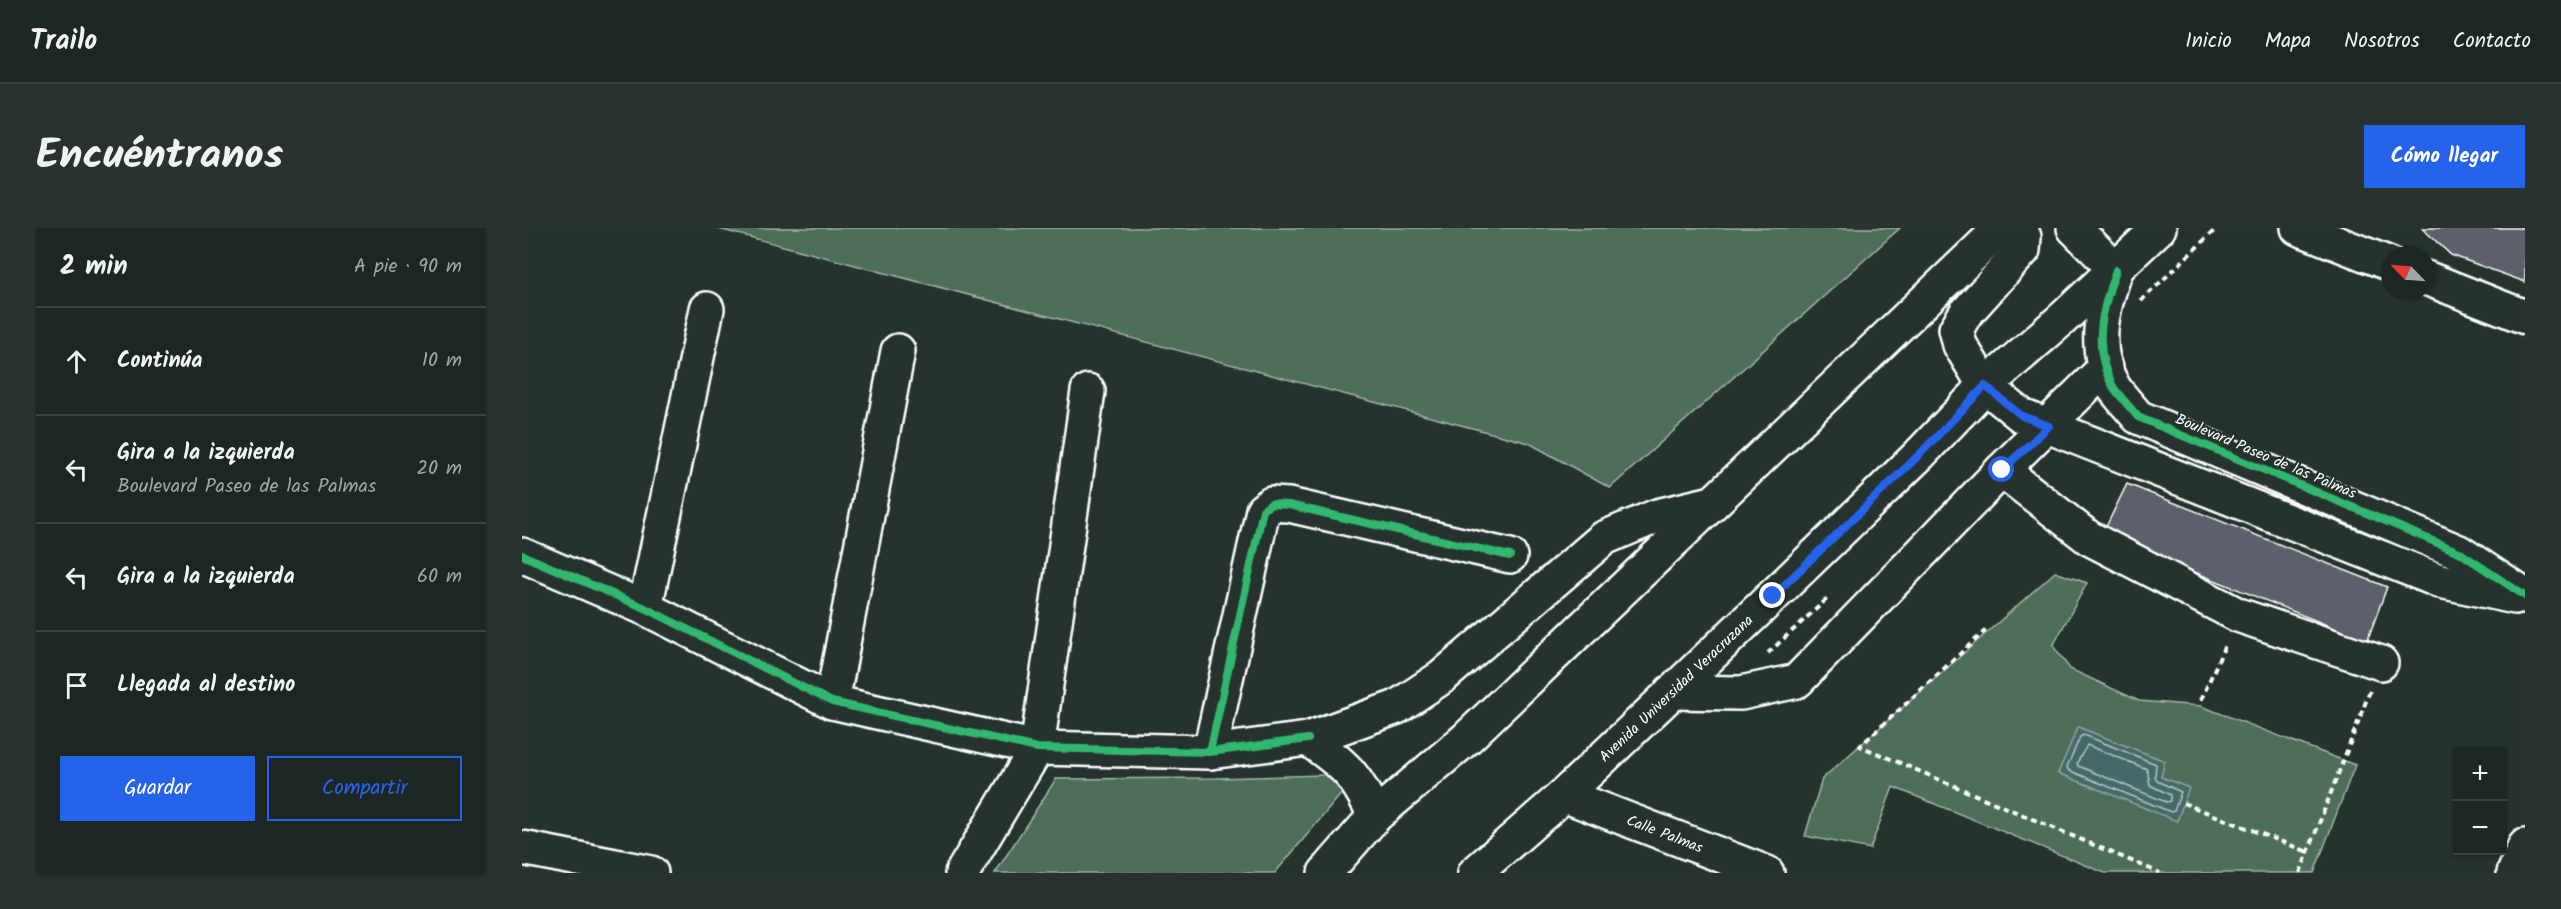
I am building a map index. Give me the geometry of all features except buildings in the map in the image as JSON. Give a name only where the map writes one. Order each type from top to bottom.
[{"type":"street","points":[[1325,873],[1375,816],[1466,739],[2001,228]]},
{"type":"street","name":"Boulevard Paseo de las Palmas","points":[[2020,228],[2024,237],[2023,250],[1966,313],[1956,329],[1960,345],[1985,386],[2022,416],[2440,581],[2525,598]]},
{"type":"street","points":[[2074,228],[2116,270]]},
{"type":"street","name":"Avenida Universidad Veracruzana","points":[[1475,873],[1564,795],[1910,464],[1985,386],[2116,270],[2159,228]]},
{"type":"street","points":[[2300,228],[2381,260]]},
{"type":"street","name":"Boulevard Paseo de las Palmas","points":[[2116,270],[2103,307],[2100,350],[2114,387],[2138,417],[2459,552],[2525,598]]},
{"type":"street","points":[[2435,282],[2525,317]]},
{"type":"street","points":[[645,608],[707,309]]},
{"type":"street","points":[[832,702],[898,351]]},
{"type":"street","points":[[1671,692],[1741,693],[1797,681],[2002,470],[2049,426],[2106,367]]},
{"type":"street","points":[[962,873],[1037,748],[1088,391]]},
{"type":"street","points":[[2002,470],[2089,538],[2238,615],[2381,663]]},
{"type":"street","points":[[522,555],[645,608],[832,702],[1037,748],[1210,752],[1308,739],[1397,707],[1442,677],[1604,538],[1657,516],[1712,503]]},
{"type":"street","points":[[1210,752],[1263,510],[1271,504],[1289,505],[1510,556]]},
{"type":"street","points":[[1308,739],[1342,763],[1361,785],[1375,816]]},
{"type":"street","name":"Calle Palmas","points":[[1564,795],[1767,873]]},
{"type":"street","points":[[522,848],[651,873]]},
{"type":"path","points":[[2201,700],[2238,615]]},
{"type":"path","points":[[1986,630],[1860,746],[2160,873]]},
{"type":"path","points":[[2300,873],[2381,663]]},
{"type":"path","points":[[2183,803],[2308,852]]},
{"type":"green space","points":[[715,228],[1900,228],[1610,488],[1529,443]]},
{"type":"green space","points":[[2055,572],[2087,583],[2053,646],[2070,669],[2139,701],[2201,706],[2355,765],[2314,873],[2105,873],[1893,787],[1870,849],[1805,836],[1822,779]]},
{"type":"green space","points":[[1358,774],[1275,873],[995,873],[1056,779]]},
{"type":"water","points":[[2078,727],[2165,761],[2161,777],[2189,788],[2177,821],[2058,773]]},
{"type":"cycle path","points":[[2116,270],[2103,314],[2101,329],[2103,359],[2114,388],[2138,417],[2459,552],[2525,596]]},
{"type":"cycle path","points":[[1210,752],[1263,510],[1271,504],[1289,505],[1510,556]]},
{"type":"cycle path","points":[[522,555],[645,608],[832,702],[1037,748],[1210,752],[1308,739]]},
{"type":"route","points":[[1773,596],[1919,455],[1985,386],[2022,416],[2049,426],[2002,470]]}]
